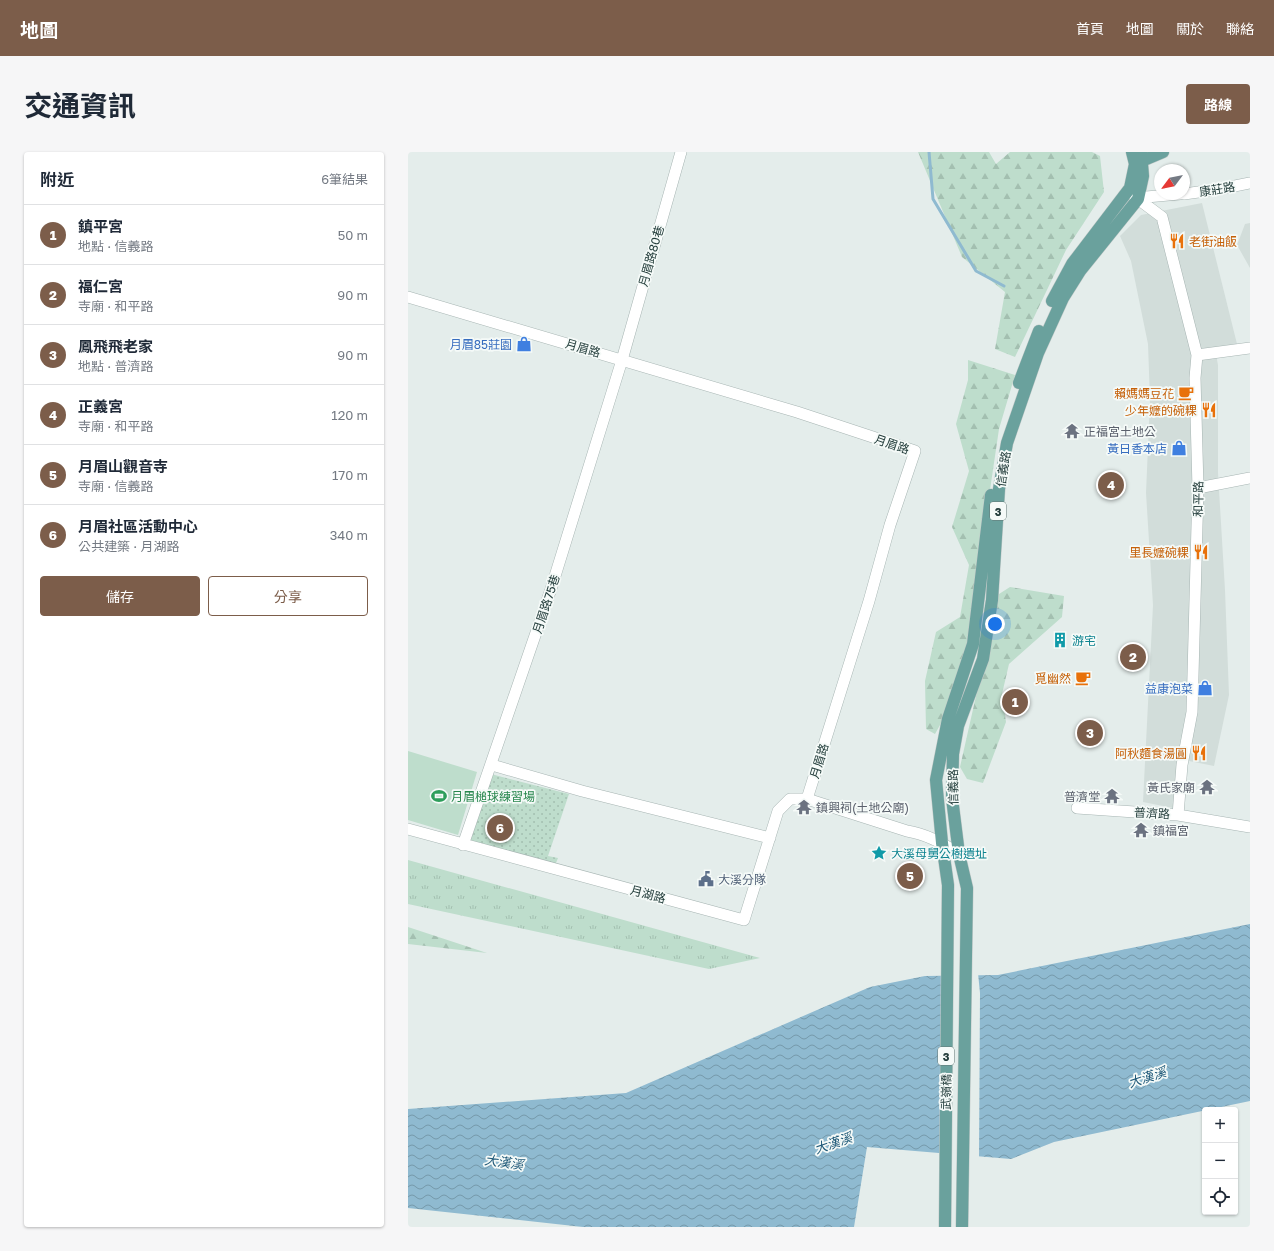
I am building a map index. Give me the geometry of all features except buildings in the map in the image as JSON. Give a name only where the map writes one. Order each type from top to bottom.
[{"type":"main road","points":[[1138,157],[1163,152]]},
{"type":"main road","name":"信義路","points":[[948,885],[936,780],[948,719],[973,644],[995,468],[1001,435],[1030,352],[1056,294],[1072,264],[1130,188],[1138,157]]},
{"type":"main road","name":"信義路","points":[[967,888],[959,854],[952,798],[953,754],[958,726],[983,659],[992,600],[999,489],[1007,443],[1038,353],[1063,298],[1080,271],[1138,199],[1143,176],[1138,157]]},
{"type":"main road","name":"武嶺橋","points":[[945,1227],[948,885]]},
{"type":"main road","name":"武嶺橋","points":[[962,1227],[967,888]]},
{"type":"street","name":"月眉路80巷","points":[[622,360],[681,152]]},
{"type":"street","name":"康莊路","points":[[1190,193],[1220,190],[1250,182]]},
{"type":"street","points":[[1123,196],[1138,199],[1154,197]]},
{"type":"street","name":"和平路","points":[[1138,199],[1162,217],[1197,355],[1198,488],[1192,712],[1182,765],[1178,814]]},
{"type":"street","name":"月眉路","points":[[408,297],[797,412],[915,451],[890,525],[869,601],[807,799]]},
{"type":"street","points":[[1197,355],[1250,348]]},
{"type":"street","name":"月眉路75巷","points":[[463,845],[492,765],[551,589],[622,360]]},
{"type":"street","points":[[1198,488],[1250,478]]},
{"type":"street","points":[[492,765],[589,793],[770,838]]},
{"type":"street","name":"月湖路","points":[[408,830],[744,920],[778,811],[790,799],[807,799]]},
{"type":"street","points":[[807,799],[917,833],[942,843],[959,854]]},
{"type":"street","name":"普濟路","points":[[1077,808],[1178,814],[1250,827]]},
{"type":"shaded area","points":[[1202,203],[1237,344],[1215,349],[1218,365],[1218,473],[1225,590],[1229,695],[1214,766],[1179,759],[1173,808],[1143,802],[1153,605],[1146,493],[1150,400],[1148,344],[1131,261],[1120,236],[1141,215]]},
{"type":"shaded area","points":[[1250,223],[1250,268],[1237,245],[1245,224]]},
{"type":"green space","points":[[918,152],[989,152],[996,164],[1010,152],[1092,152],[1100,156],[1104,192],[1066,250],[1015,357],[995,349],[1005,292],[962,257]]},
{"type":"green space","points":[[968,360],[1015,375],[999,429],[967,646],[945,716],[935,734],[926,729],[925,681],[936,632],[960,617],[969,565],[952,527],[969,471],[956,424],[968,380]]},
{"type":"green space","points":[[1010,587],[1064,596],[1062,617],[1009,664],[1002,694],[1006,722],[983,783],[967,779],[960,767],[999,594]]},
{"type":"green space","name":"月眉槌球練習場","points":[[408,751],[477,772],[458,835],[408,820]]},
{"type":"green space","points":[[487,773],[569,794],[548,856],[558,858],[554,868],[465,844]]},
{"type":"green space","points":[[408,860],[760,958],[709,969],[408,904]]},
{"type":"green space","points":[[408,927],[487,953],[408,944]]},
{"type":"water","name":"大漢溪","points":[[1250,924],[1250,1101],[1221,1107],[1202,1107],[1202,1111],[1054,1142],[1011,1159],[867,1147],[854,1227],[583,1227],[408,1208],[408,1109],[626,1093],[870,987],[925,976],[998,975]]},
{"type":"pier","points":[[978,973],[980,993],[979,1158],[941,1155],[942,974]]},
{"type":"waterway","points":[[929,152],[933,199],[976,271],[1004,286]]},
{"type":"place","name":"老街油飯","points":[[1177,241]]},
{"type":"place","name":"月眉85莊園","points":[[524,344]]},
{"type":"place","name":"賴媽媽豆花","points":[[1186,393]]},
{"type":"place","name":"少年嬤的碗粿","points":[[1209,410]]},
{"type":"place","name":"正福宮土地公","points":[[1072,431]]},
{"type":"place","name":"黃日香本店","points":[[1179,448]]},
{"type":"place","name":"正義宮","points":[[1111,485]]},
{"type":"place","name":"里長嬤碗粿","points":[[1201,552]]},
{"type":"place","name":"游宅","points":[[1060,640]]},
{"type":"place","name":"福仁宮","points":[[1133,657]]},
{"type":"place","name":"覓幽然","points":[[1083,678]]},
{"type":"place","name":"益康泡菜","points":[[1205,688]]},
{"type":"place","name":"鎮平宮","points":[[1015,702]]},
{"type":"place","name":"鳳飛飛老家","points":[[1090,733]]},
{"type":"place","name":"阿秋麵食湯圓","points":[[1199,753]]},
{"type":"place","name":"黃氏家廟","points":[[1207,787]]},
{"type":"place","name":"月眉槌球練習場","points":[[439,796]]},
{"type":"place","name":"普濟堂","points":[[1112,796]]},
{"type":"place","name":"鎮興祠(土地公廟)","points":[[804,807]]},
{"type":"place","name":"月眉社區活動中心","points":[[500,828]]},
{"type":"place","name":"鎮福宮","points":[[1141,830]]},
{"type":"place","name":"大溪母舅公樹遺址","points":[[879,853]]},
{"type":"place","name":"月眉山觀音寺","points":[[910,876]]},
{"type":"place","name":"大溪分隊","points":[[706,879]]}]
